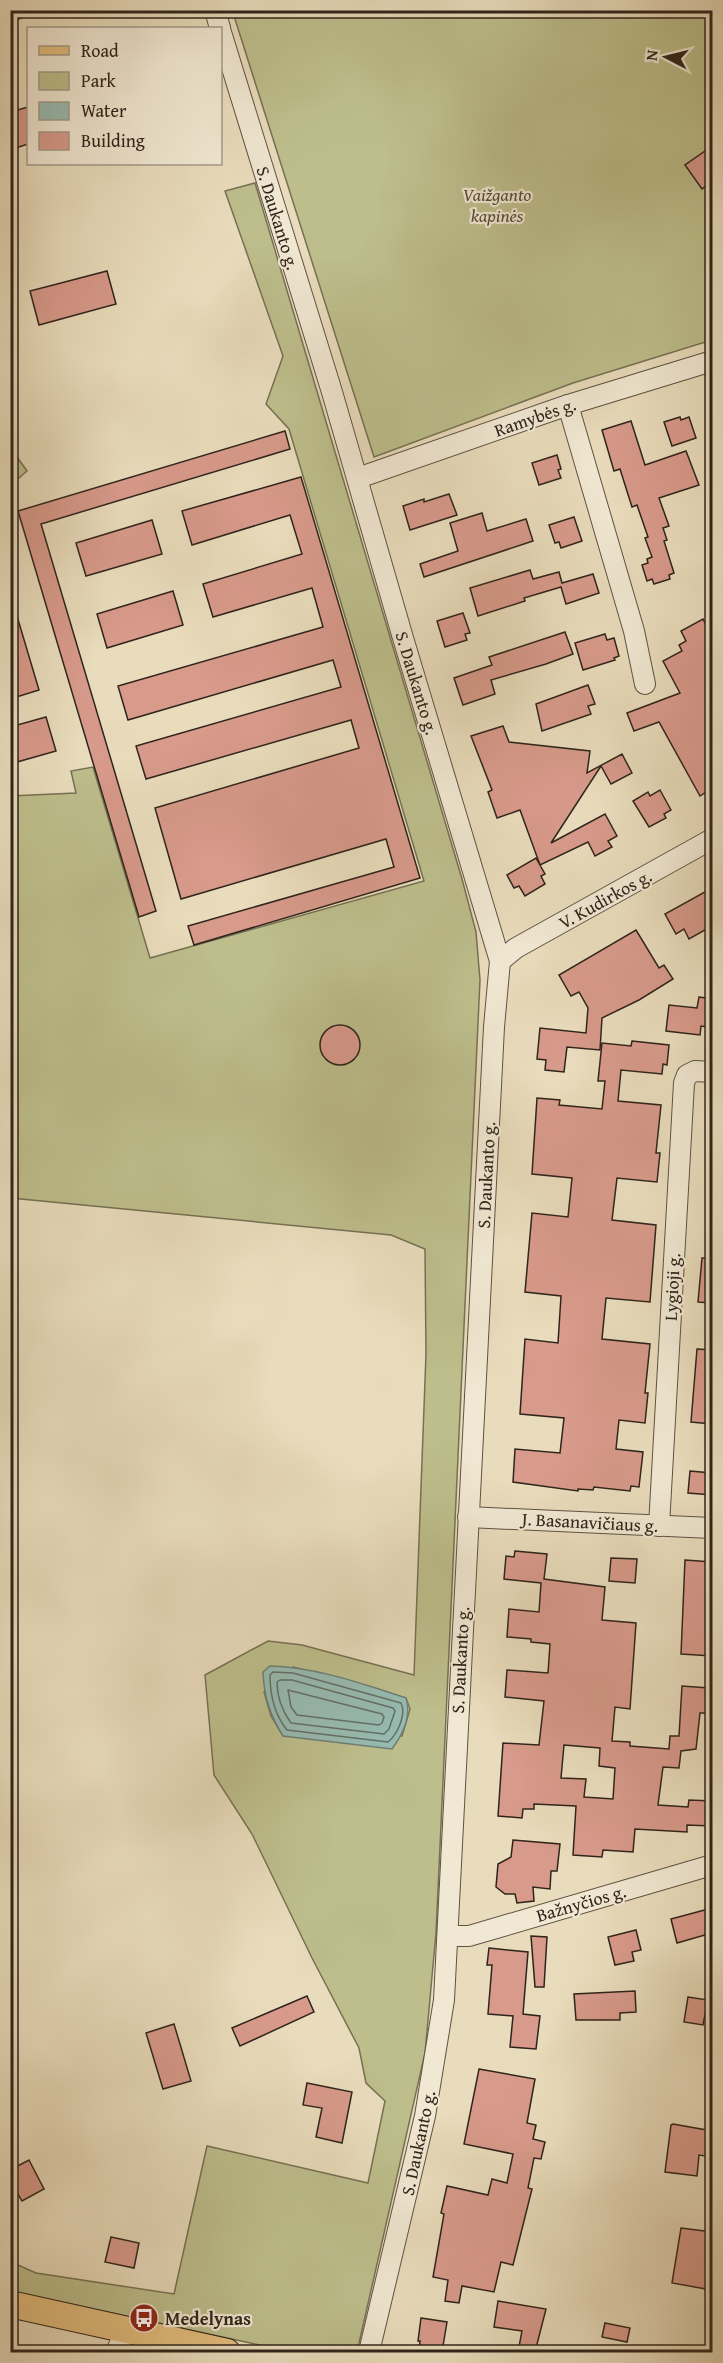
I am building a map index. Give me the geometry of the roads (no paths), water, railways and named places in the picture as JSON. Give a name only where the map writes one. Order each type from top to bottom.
[{"type":"main road","points":[[10,2304],[121,2341],[227,2352]]},
{"type":"street","name":"S. Daukanto g.","points":[[215,10],[219,27]]},
{"type":"street","name":"S. Daukanto g.","points":[[222,36],[358,478],[403,638],[500,961],[495,1005],[444,2000],[425,2116],[369,2352]]},
{"type":"street","name":"Ramybės g.","points":[[358,478],[568,405],[712,361]]},
{"type":"street","points":[[568,405],[634,631],[645,684]]},
{"type":"street","name":"V. Kudirkos g.","points":[[500,961],[516,948],[712,840]]},
{"type":"street","name":"Lygioji g.","points":[[659,1526],[684,1083],[687,1075],[695,1071],[712,1072]]},
{"type":"street","name":"J. Basanavičiaus g.","points":[[468,1517],[712,1528]]},
{"type":"street","name":"Bažnyčios g.","points":[[448,1936],[469,1936],[712,1865]]},
{"type":"water","points":[[270,1666],[322,1673],[406,1698],[407,1718],[400,1737],[392,1749],[283,1736],[266,1698],[263,1672]]},
{"type":"place","name":"Medelynas","points":[[144,2318]]},
{"type":"park label","name":"Vaižganto kapinės","points":[[497,204]]}]
